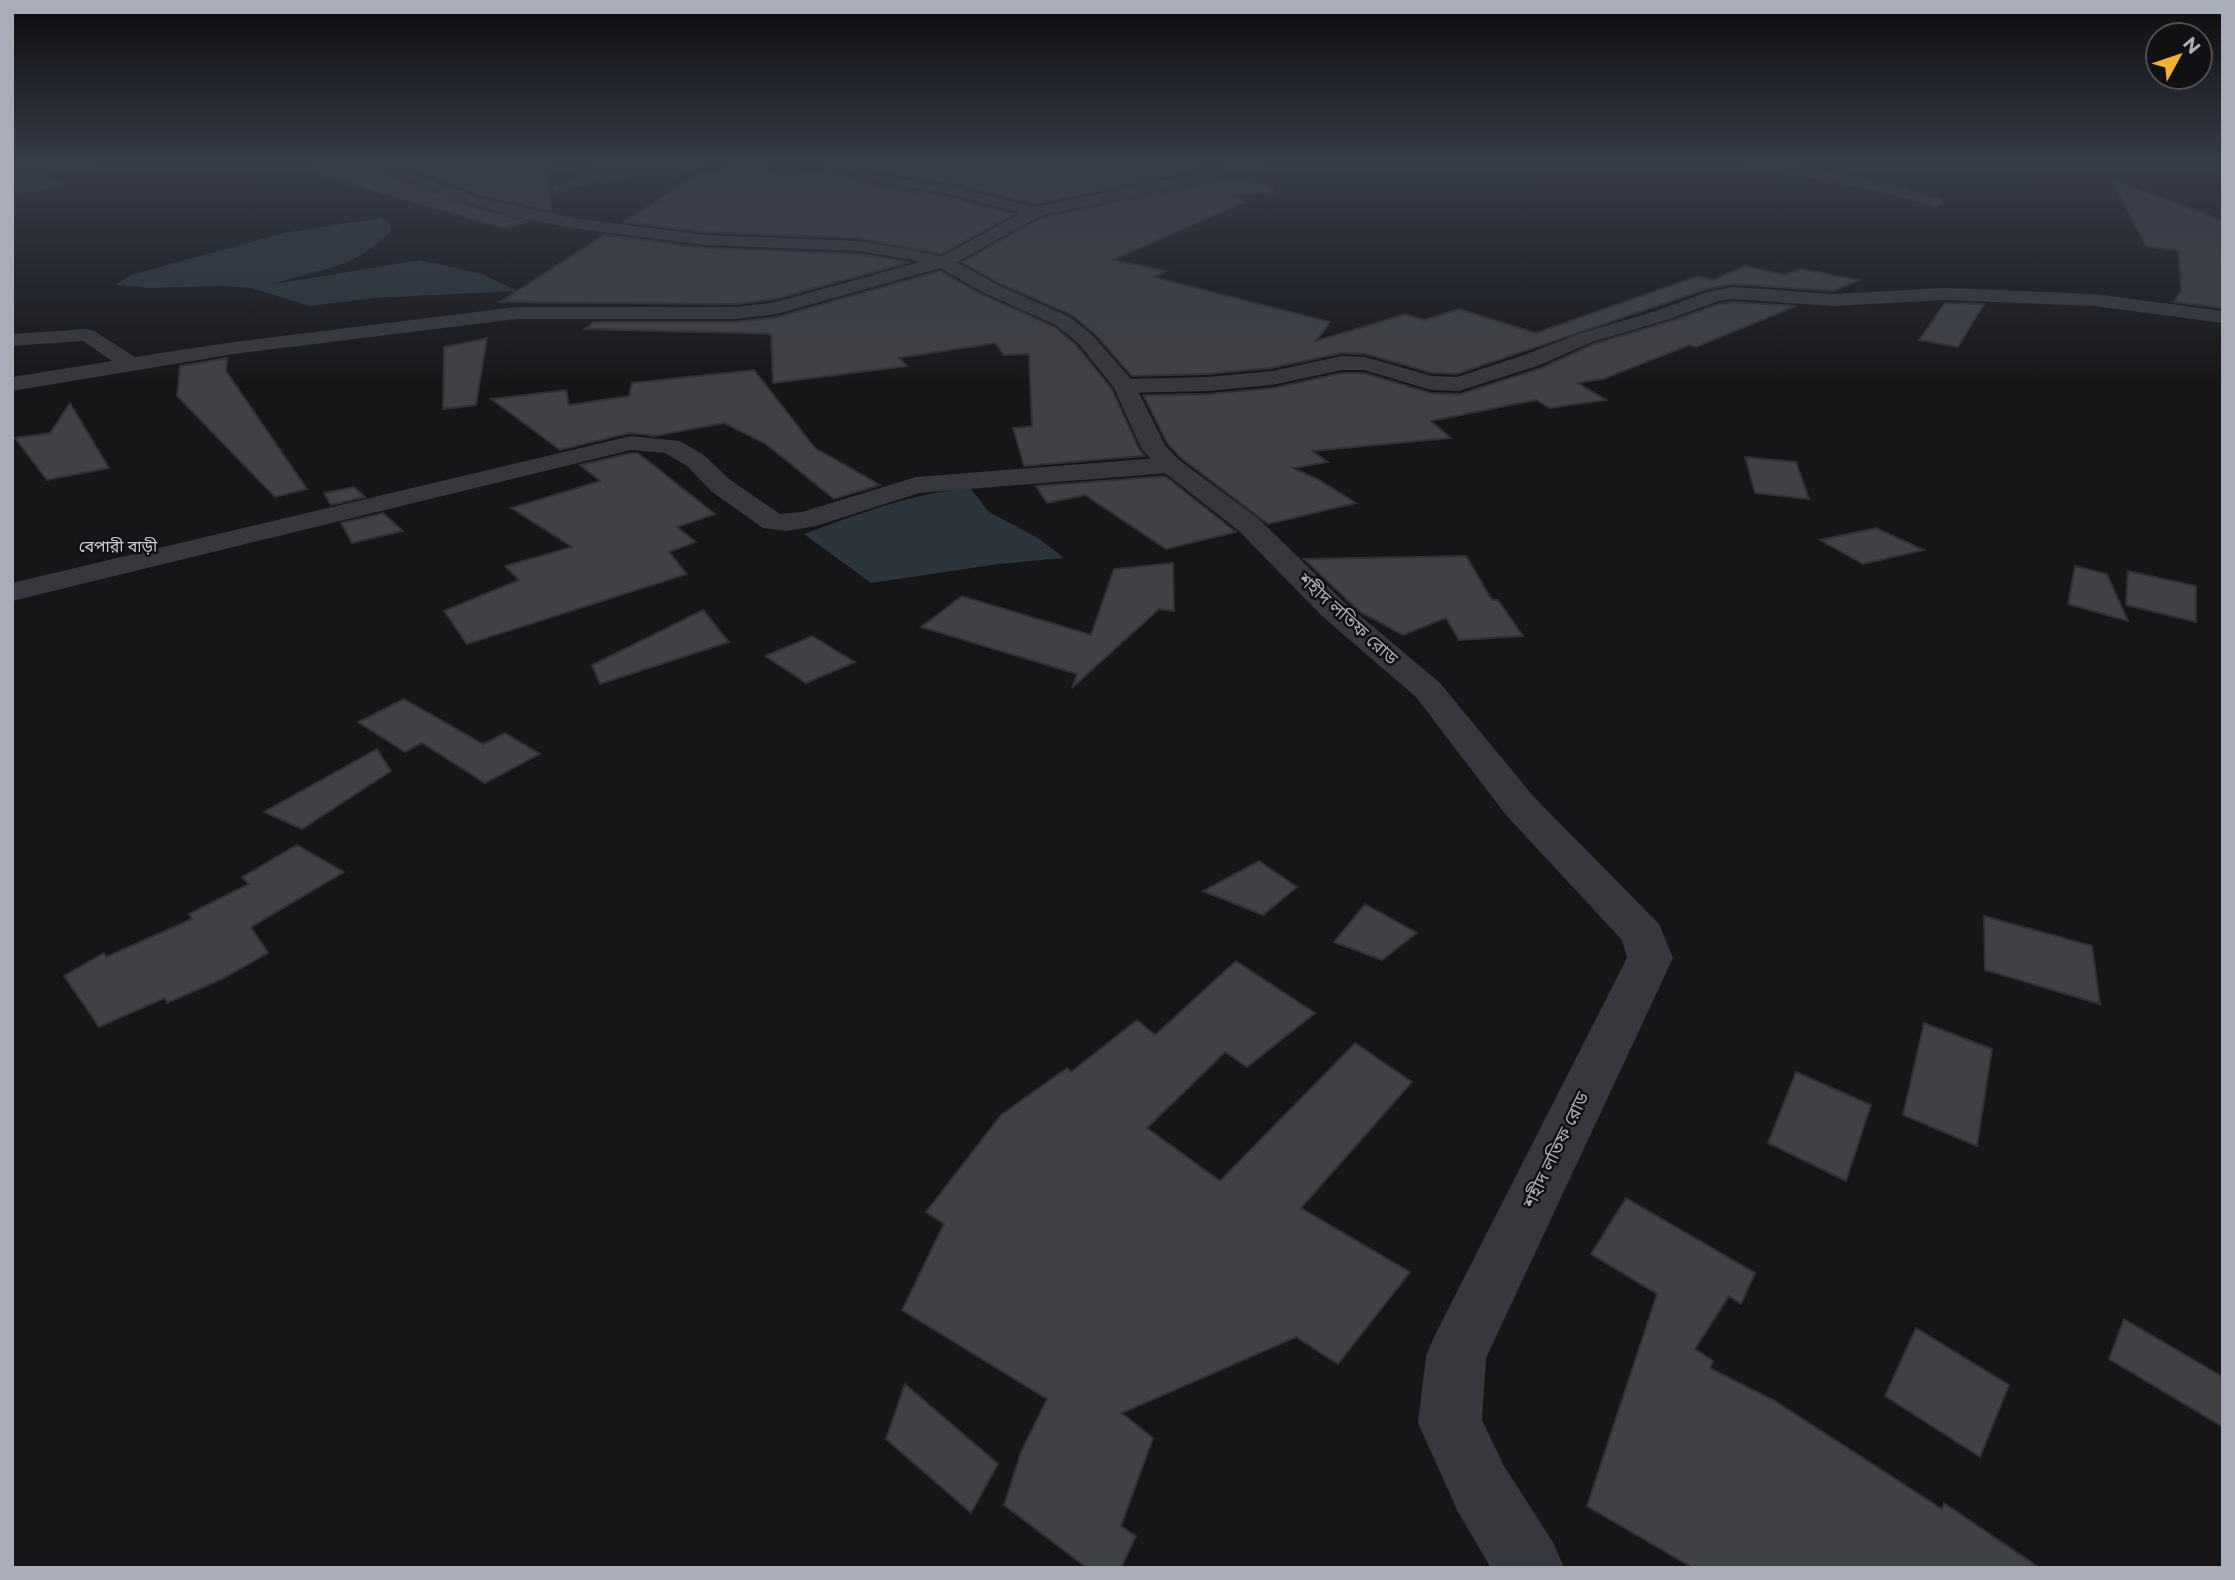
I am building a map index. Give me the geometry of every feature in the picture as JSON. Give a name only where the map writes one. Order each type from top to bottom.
[{"type":"street","name":"শহীদ লতিফ রোড","points":[[687,238],[869,247],[943,262],[991,289],[1063,321],[1086,340],[1125,386],[1154,448],[1170,465],[1249,525],[1334,610],[1428,690],[1520,806],[1603,890],[1643,935],[1650,958],[1456,1356],[1450,1423],[1481,1489],[1530,1568]]},
{"type":"street","points":[[12,384],[234,348],[517,313],[736,313],[777,308],[943,262],[988,238]]},
{"type":"street","points":[[1125,386],[1208,384],[1272,378],[1342,363],[1366,364],[1431,383],[1459,384],[1532,360],[1585,338],[1666,314],[1714,296],[1733,293],[1833,300],[1945,294],[2081,300],[2223,317]]},
{"type":"street","points":[[12,340],[86,335],[132,365]]},
{"type":"street","points":[[12,592],[631,443],[671,446],[696,461],[720,485],[773,522],[786,523],[806,520],[916,485],[1170,465]]},
{"type":"shaded area","points":[[267,238],[383,238],[349,261],[275,284],[420,260],[482,274],[517,291],[374,298],[310,306],[251,288],[149,288],[115,285],[131,275]]},
{"type":"shaded area","points":[[970,488],[989,512],[1038,538],[1064,558],[998,564],[871,583],[804,534],[906,500]]},
{"type":"building","points":[[600,238],[625,238],[705,248],[858,254],[910,262],[775,299],[736,304],[500,302]]},
{"type":"building","points":[[851,238],[971,238],[941,254]]},
{"type":"building","points":[[1006,238],[1163,238],[1113,260],[1166,271],[1153,277],[1330,322],[1316,341],[1406,314],[1424,320],[1459,309],[1536,333],[1698,276],[1713,280],[1745,266],[1785,275],[1801,269],[1859,280],[1833,291],[1733,284],[1707,289],[1457,374],[1432,373],[1366,354],[1342,353],[1272,368],[1208,374],[1132,376],[1095,334],[1072,315],[999,283],[962,262]]},
{"type":"building","points":[[2142,238],[2221,238],[2223,308],[2174,302],[2181,290],[2179,251],[2146,246]]},
{"type":"building","points":[[940,271],[983,295],[1055,327],[1077,346],[1112,389],[1139,449],[1145,456],[1024,466],[1013,428],[1032,426],[1029,354],[1004,355],[995,343],[899,358],[907,366],[773,383],[771,334],[585,329],[593,322],[736,322],[777,317]]},
{"type":"building","points":[[1733,302],[1796,306],[1696,347],[1689,345],[1603,379],[1578,383],[1606,400],[1550,408],[1536,400],[1431,421],[1451,438],[1312,451],[1328,462],[1293,468],[1319,480],[1356,503],[1268,524],[1181,458],[1167,443],[1143,395],[1208,394],[1272,388],[1342,373],[1364,373],[1431,393],[1460,394],[1541,368],[1593,344],[1719,304]]},
{"type":"building","points":[[1945,303],[1984,304],[1958,347],[1919,340]]},
{"type":"building","points":[[487,338],[476,405],[443,409],[444,347]]},
{"type":"building","points":[[227,358],[226,371],[307,489],[275,497],[177,396],[180,366]]},
{"type":"building","points":[[754,370],[815,448],[880,485],[834,499],[766,444],[724,423],[654,436],[630,433],[560,450],[491,399],[566,390],[569,405],[629,396],[632,383]]},
{"type":"building","points":[[70,403],[109,468],[47,480],[15,438],[50,433]]},
{"type":"building","points":[[638,453],[715,514],[677,527],[696,542],[669,552],[687,574],[467,644],[444,611],[519,580],[505,566],[572,547],[511,508],[600,481],[580,465]]},
{"type":"building","points":[[1745,457],[1796,462],[1809,499],[1755,493]]},
{"type":"building","points":[[1165,476],[1236,532],[1166,549],[1085,495],[1047,503],[1036,486]]},
{"type":"building","points":[[354,487],[365,497],[331,505],[324,493]]},
{"type":"building","points":[[383,513],[403,531],[352,543],[341,523]]},
{"type":"building","points":[[1876,528],[1924,550],[1863,564],[1820,540]]},
{"type":"building","points":[[1466,556],[1492,600],[1498,600],[1523,636],[1459,640],[1446,618],[1403,635],[1360,612],[1304,559]]},
{"type":"building","points":[[1173,563],[1174,611],[1159,609],[1072,688],[1077,674],[921,627],[962,596],[1091,635],[1114,569]]},
{"type":"building","points":[[2075,566],[2107,574],[2128,621],[2068,604]]},
{"type":"building","points":[[2128,571],[2196,586],[2196,622],[2126,605]]},
{"type":"building","points":[[703,610],[729,642],[600,684],[592,665]]},
{"type":"building","points":[[812,636],[855,662],[806,683],[765,656]]},
{"type":"building","points":[[404,699],[483,744],[505,733],[540,754],[485,783],[422,743],[405,752],[358,722]]},
{"type":"building","points":[[377,749],[391,771],[302,829],[264,812]]},
{"type":"building","points":[[297,845],[344,872],[251,927],[268,953],[222,979],[167,1003],[165,998],[99,1027],[64,976],[104,953],[106,957],[192,919],[189,914],[249,884],[242,877]]},
{"type":"building","points":[[1259,861],[1297,887],[1263,915],[1203,891]]},
{"type":"building","points":[[1365,904],[1417,933],[1382,960],[1334,942]]},
{"type":"building","points":[[1984,916],[2092,946],[2100,1004],[1985,970]]},
{"type":"building","points":[[1236,961],[1315,1013],[1247,1067],[1225,1052],[1147,1128],[1220,1181],[1355,1043],[1412,1082],[1301,1208],[1410,1272],[1338,1364],[1296,1337],[1122,1413],[1153,1438],[1121,1526],[1136,1536],[1121,1568],[1087,1568],[1004,1505],[1021,1452],[1047,1399],[902,1310],[944,1224],[926,1212],[1001,1115],[1067,1068],[1071,1072],[1137,1020],[1155,1035]]},
{"type":"building","points":[[1924,1023],[1992,1049],[1977,1146],[1903,1115]]},
{"type":"building","points":[[1796,1072],[1871,1105],[1846,1181],[1768,1143]]},
{"type":"building","points":[[1626,1198],[1755,1273],[1741,1304],[1729,1296],[1695,1349],[1713,1361],[1710,1368],[1775,1401],[1942,1509],[1944,1503],[2040,1568],[1693,1568],[1587,1506],[1657,1294],[1591,1254]]},
{"type":"building","points":[[2124,1319],[2223,1377],[2223,1427],[2109,1359]]},
{"type":"building","points":[[1916,1328],[2009,1385],[1980,1457],[1885,1396]]},
{"type":"building","points":[[905,1384],[998,1464],[971,1513],[886,1439]]},
{"type":"district","name":"বেপারী বাড়ী","points":[[118,546]]}]
